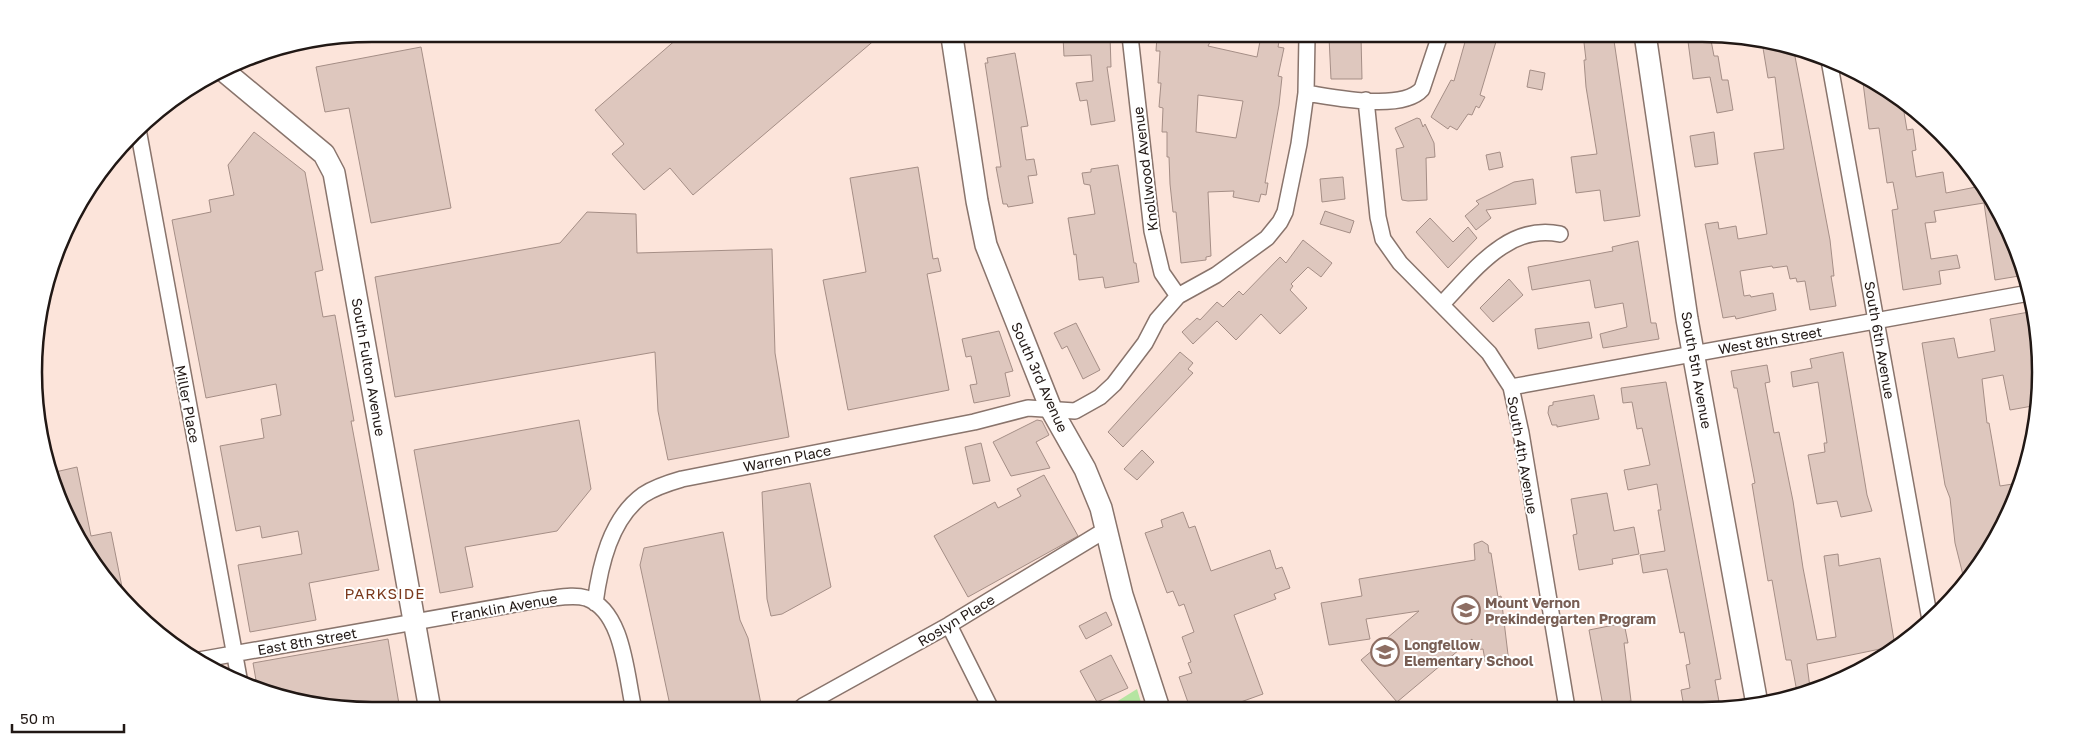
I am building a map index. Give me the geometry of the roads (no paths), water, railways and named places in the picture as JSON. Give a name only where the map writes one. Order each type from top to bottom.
[{"type":"street","name":"South 3rd Avenue","points":[[953,42],[977,201],[986,245],[1051,410],[1085,469],[1101,508],[1122,596],[1156,702]]},
{"type":"street","name":"Knollwood Avenue","points":[[1131,42],[1152,231],[1162,273],[1178,296]]},
{"type":"street","name":"Warren Place","points":[[595,602],[600,566],[618,526],[629,508],[642,496],[659,486],[682,479],[974,422],[1028,408],[1075,412],[1100,397],[1114,384],[1145,343],[1157,320],[1178,296],[1216,275],[1260,244],[1280,222],[1285,212],[1300,144],[1306,93],[1307,42]]},
{"type":"street","points":[[1306,93],[1366,100],[1408,100],[1417,96],[1426,80],[1438,42]]},
{"type":"street","name":"South 5th Avenue","points":[[1645,42],[1664,175],[1694,353],[1756,697]]},
{"type":"street","name":"South 6th Avenue","points":[[1831,69],[1928,611]]},
{"type":"street","name":"South Fulton Avenue","points":[[229,75],[324,154],[334,173],[429,702]]},
{"type":"street","name":"South 4th Avenue","points":[[1366,100],[1378,217],[1383,239],[1400,263],[1489,353],[1511,388],[1518,416],[1566,702]]},
{"type":"street","name":"Miller Place","points":[[140,138],[238,673]]},
{"type":"street","points":[[1442,304],[1487,257],[1507,242],[1515,238],[1544,231],[1560,234]]},
{"type":"street","name":"West 8th Street","points":[[1511,388],[2022,294]]},
{"type":"street","name":"Roslyn Place","points":[[809,702],[949,625],[1106,529]]},
{"type":"street","name":"Franklin Avenue","points":[[414,623],[544,599],[573,596],[595,602]]},
{"type":"street","points":[[595,602],[612,619],[618,634],[632,702]]},
{"type":"street","name":"East 8th Street","points":[[209,658],[414,623]]},
{"type":"street","points":[[949,625],[988,702]]},
{"type":"place","name":"Mount Vernon Prekindergarten Program","points":[[1466,610]]},
{"type":"place","name":"Longfellow Elementary School","points":[[1385,652]]},
{"type":"district","name":"PARKSIDE","points":[[385,593]]}]
